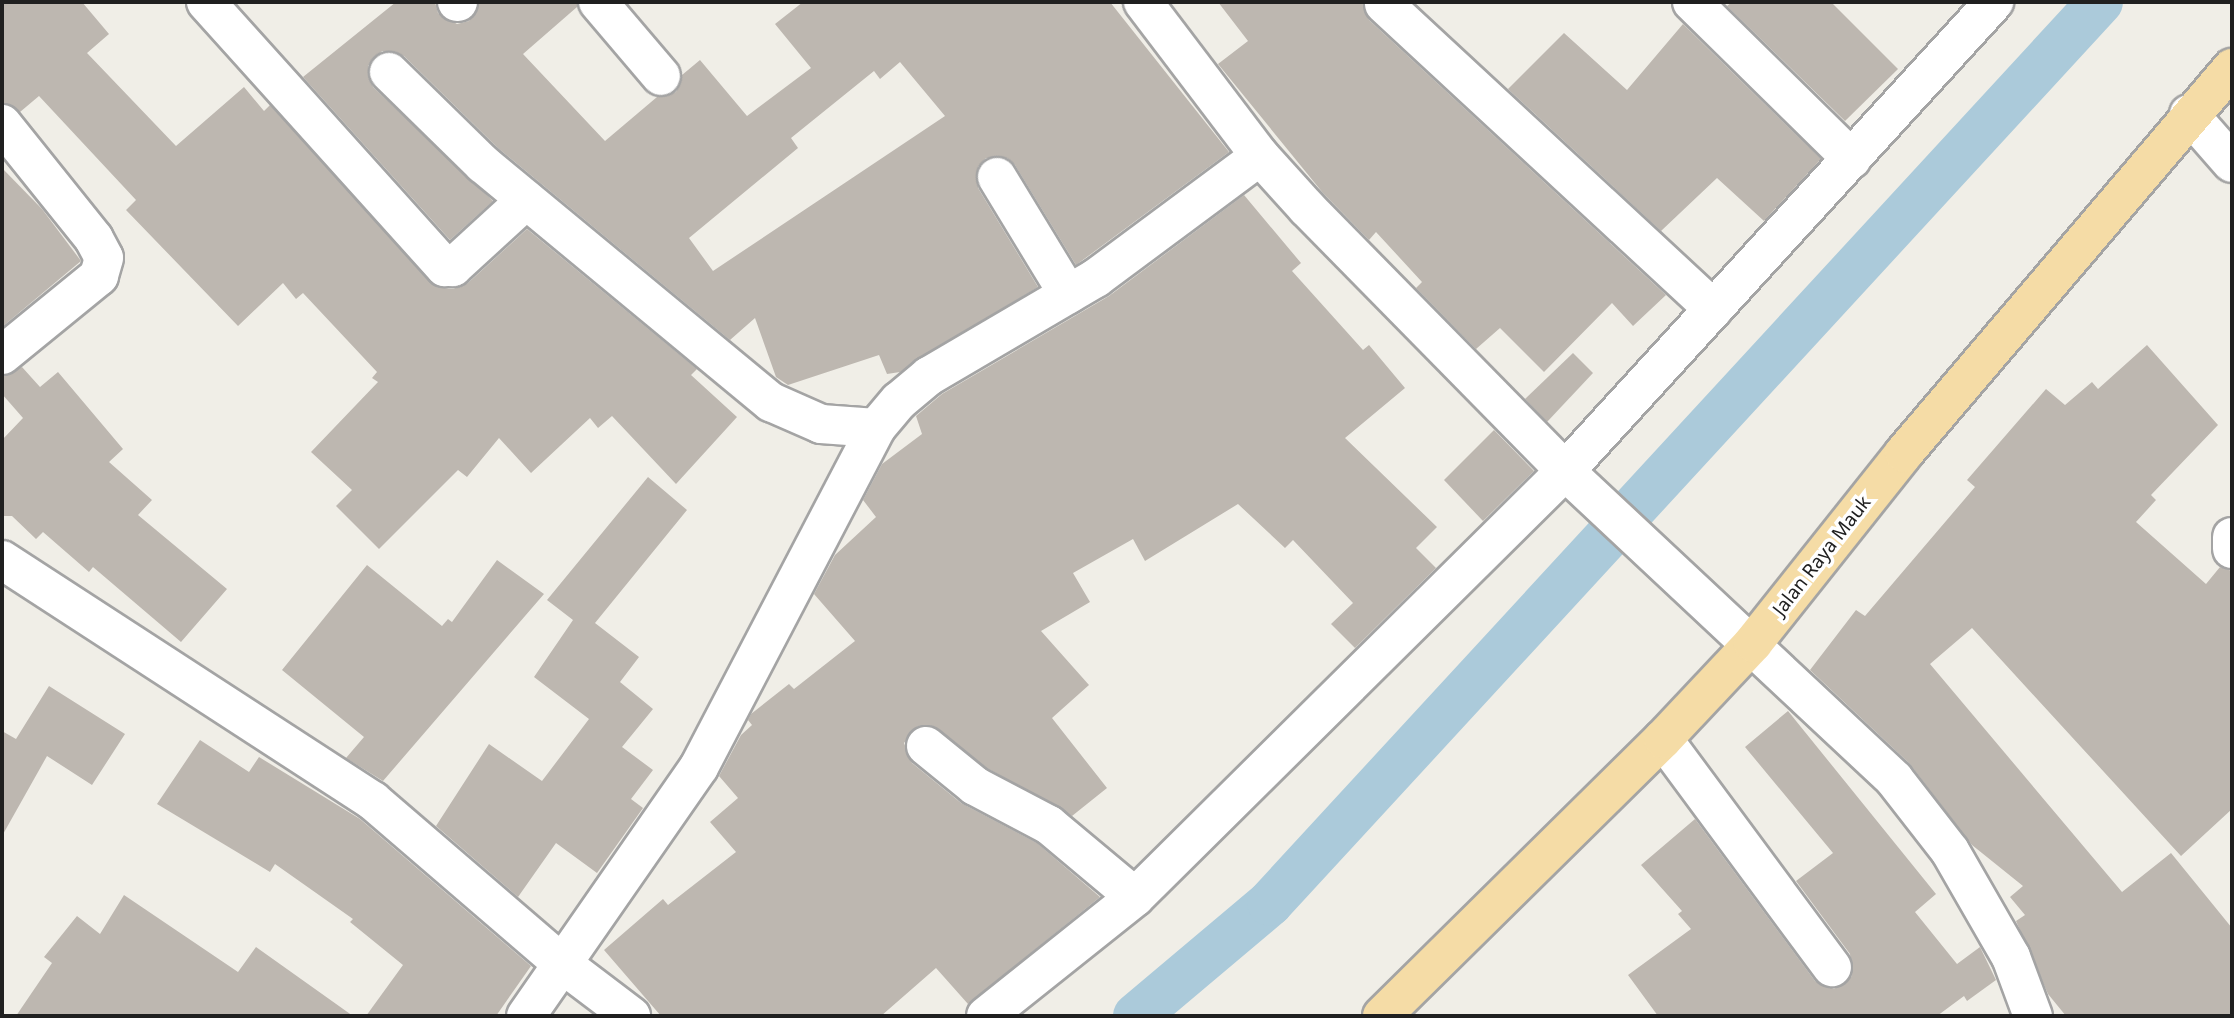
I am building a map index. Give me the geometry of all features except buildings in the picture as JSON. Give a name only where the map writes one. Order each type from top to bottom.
[{"type":"main road","name":"Jalan Raya Mauk","points":[[1382,1016],[1663,739],[1753,643],[1904,453],[2189,114],[2232,68]]},
{"type":"street","points":[[206,2],[445,267],[453,267],[527,200]]},
{"type":"street","points":[[598,2],[661,76]]},
{"type":"street","points":[[1143,2],[1260,156],[1576,480],[1719,616],[1753,643],[1894,779],[1950,851],[2011,957],[2033,1016]]},
{"type":"street","points":[[1692,2],[1852,159]]},
{"type":"street","points":[[986,1016],[1135,897],[1576,480],[1713,309],[1994,2]]},
{"type":"street","points":[[1384,4],[1713,309]]},
{"type":"street","points":[[389,72],[527,200],[771,402],[821,424],[876,428]]},
{"type":"street","points":[[2189,114],[2232,163]]},
{"type":"street","points":[[2,124],[94,239],[104,258],[99,276],[2,355]]},
{"type":"street","points":[[526,1016],[565,966],[699,767],[876,428],[899,401],[929,376],[1068,294],[1260,156]]},
{"type":"street","points":[[997,177],[1068,294]]},
{"type":"street","points":[[2232,537],[2232,548]]},
{"type":"street","points":[[2,560],[373,802],[565,966],[631,1016]]},
{"type":"street","points":[[1663,739],[1832,967]]},
{"type":"street","points":[[926,746],[975,786],[1049,825],[1135,897]]},
{"type":"waterway","points":[[1136,1016],[1270,903],[2100,2]]}]
